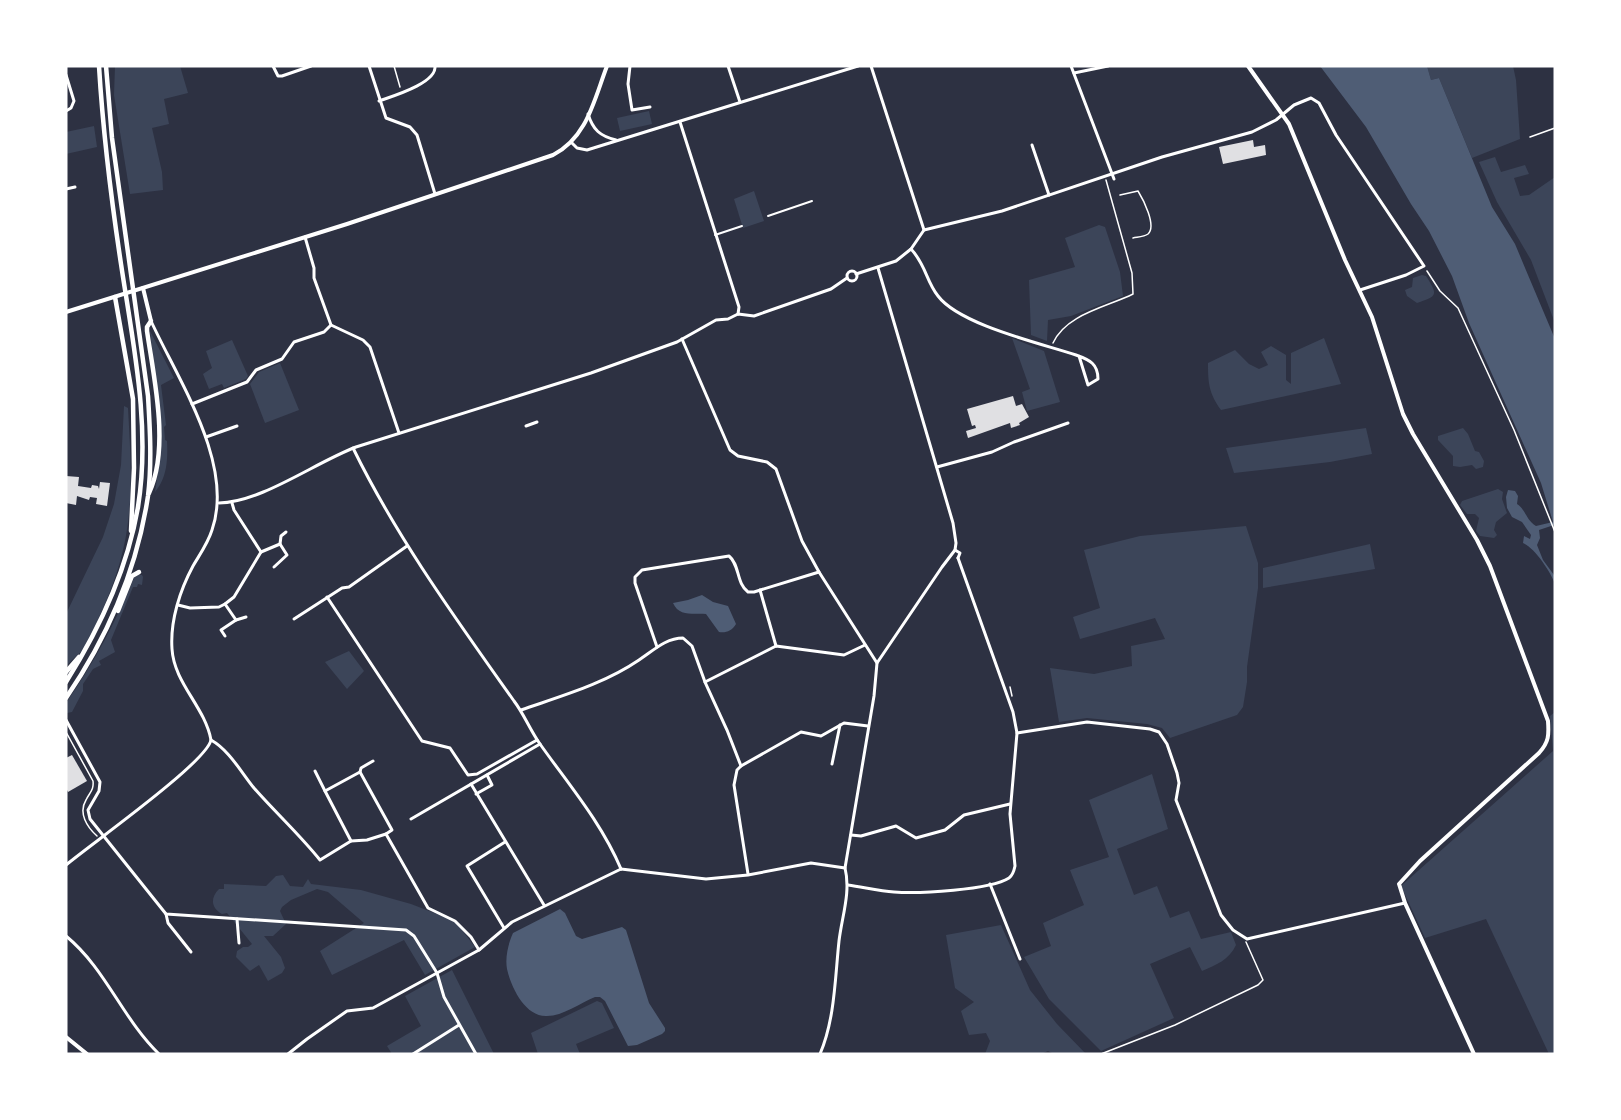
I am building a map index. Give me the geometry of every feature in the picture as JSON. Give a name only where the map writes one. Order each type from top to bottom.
[{"type":"main road","points":[[66,682],[87,649],[118,584],[138,507],[142,470],[140,395],[104,135],[99,66]]},
{"type":"main road","points":[[106,66],[112,138],[151,431],[148,495],[130,568],[110,624]]},
{"type":"main road","points":[[115,297],[133,399],[134,468],[131,539]]},
{"type":"main road","points":[[148,495],[156,478],[159,454],[147,331],[151,321]]},
{"type":"main road","points":[[66,698],[120,607],[132,576],[139,572]]},
{"type":"main road","points":[[66,672],[87,649]]},
{"type":"street","points":[[273,66],[278,76],[282,76],[311,66]]},
{"type":"street","points":[[369,66],[386,118],[410,128],[417,135],[435,194]]},
{"type":"street","points":[[379,101],[402,94],[433,76],[435,66]]},
{"type":"street","points":[[66,312],[553,155],[572,143],[581,130],[607,66]]},
{"type":"street","points":[[630,66],[628,84],[632,110],[650,107]]},
{"type":"street","points":[[728,66],[740,102]]},
{"type":"street","points":[[572,143],[583,150],[618,141],[858,66]]},
{"type":"street","points":[[871,66],[924,230]]},
{"type":"street","points":[[1071,66],[1114,178]]},
{"type":"street","points":[[1074,73],[1108,66]]},
{"type":"street","points":[[1248,66],[1289,124],[1345,260],[1379,335],[1403,414],[1490,566],[1548,721],[1549,737],[1539,753],[1401,881],[1400,888],[1405,903],[1474,1054]]},
{"type":"street","points":[[66,75],[74,102],[66,111]]},
{"type":"street","points":[[219,503],[232,502],[259,494],[353,448],[648,354],[716,320],[728,319],[738,314],[754,316],[800,301],[831,289],[847,278],[850,272],[856,274],[896,261],[910,249],[924,230],[1002,211],[1112,173],[1252,132],[1283,115],[1294,105],[1311,98],[1319,103],[1336,135],[1424,266],[1407,275],[1360,290]]},
{"type":"street","points":[[588,114],[597,132],[604,137],[618,141]]},
{"type":"street","points":[[680,122],[739,307],[738,314]]},
{"type":"street","points":[[1032,145],[1049,195]]},
{"type":"street","points":[[66,189],[75,187]]},
{"type":"street","points":[[768,216],[812,201]]},
{"type":"street","points":[[716,234],[742,226]]},
{"type":"street","points":[[304,237],[314,268],[314,278],[332,325],[363,340],[370,347],[399,433]]},
{"type":"street","points":[[910,249],[922,262],[938,297],[958,314],[978,323],[1079,356],[1094,364],[1098,371],[1098,380],[1088,385],[1079,356]]},
{"type":"street","points":[[820,1054],[828,1033],[833,1000],[848,885],[845,868],[877,663],[942,567],[952,556],[956,543],[953,523],[878,268]]},
{"type":"street","points":[[847,278],[854,281],[856,274]]},
{"type":"street","points":[[143,288],[151,321],[206,437],[216,471],[219,503],[209,539],[186,581],[175,615],[172,642],[174,665],[211,740],[220,746],[283,821],[295,830],[320,860],[351,841],[367,840],[392,830],[360,772]]},
{"type":"street","points":[[191,405],[247,382],[256,370],[282,360],[294,342],[324,332],[332,325]]},
{"type":"street","points":[[682,339],[730,450],[744,459],[767,462],[778,472],[798,532],[819,572],[877,663]]},
{"type":"street","points":[[526,426],[537,422]]},
{"type":"street","points":[[937,467],[992,452],[1068,423]]},
{"type":"street","points":[[206,437],[237,426]]},
{"type":"street","points":[[353,448],[407,546],[521,710],[537,740],[562,771],[594,818],[621,869]]},
{"type":"street","points":[[232,502],[234,510],[261,552]]},
{"type":"street","points":[[274,567],[287,555],[280,544],[281,536],[286,532]]},
{"type":"street","points":[[178,605],[190,608],[219,607],[225,604],[234,597],[261,552],[280,544]]},
{"type":"street","points":[[294,619],[342,588],[349,587],[407,546]]},
{"type":"street","points":[[848,885],[894,892],[949,890],[990,884],[1008,879],[1014,873],[1010,814],[1017,733],[1006,688],[958,558],[960,553],[955,550]]},
{"type":"street","points":[[657,647],[635,583],[639,572],[654,567],[729,556],[734,561],[744,589],[748,592],[819,572]]},
{"type":"street","points":[[952,556],[958,558]]},
{"type":"street","points":[[760,590],[776,646]]},
{"type":"street","points":[[327,597],[422,741],[450,748],[468,775],[477,774],[537,740]]},
{"type":"street","points":[[225,604],[236,620]]},
{"type":"street","points":[[225,636],[221,630],[236,620],[246,617]]},
{"type":"street","points":[[521,710],[582,688],[630,666],[671,638],[684,638],[692,646],[741,766]]},
{"type":"street","points":[[705,682],[776,646],[844,654],[865,645]]},
{"type":"street","points":[[66,720],[99,780],[99,791],[88,810],[90,819],[166,914],[168,923],[191,952]]},
{"type":"street","points":[[1017,733],[1087,722],[1159,732],[1167,744],[1177,773],[1179,783],[1176,800],[1221,915],[1233,930],[1247,939],[1405,903]]},
{"type":"street","points":[[748,875],[734,785],[737,770],[801,732],[821,736],[840,725],[849,723],[868,726]]},
{"type":"street","points":[[832,764],[840,725]]},
{"type":"street","points":[[66,865],[184,772],[209,747],[211,740]]},
{"type":"street","points":[[411,819],[540,744]]},
{"type":"street","points":[[325,791],[360,772],[361,768],[373,761]]},
{"type":"street","points":[[315,771],[351,841]]},
{"type":"street","points":[[476,794],[492,785],[487,775]]},
{"type":"street","points":[[471,784],[544,905]]},
{"type":"street","points":[[850,835],[861,836],[896,826],[916,838],[945,830],[964,815],[1011,804]]},
{"type":"street","points":[[386,834],[428,908],[455,921],[471,937],[479,950]]},
{"type":"street","points":[[504,928],[467,866],[506,842]]},
{"type":"street","points":[[288,1054],[347,1011],[373,1008],[479,950],[512,921],[621,869],[706,879],[748,875],[811,863],[845,868]]},
{"type":"street","points":[[990,884],[1020,959]]},
{"type":"street","points":[[166,914],[406,930],[414,936],[437,973],[444,997],[476,1054]]},
{"type":"street","points":[[237,919],[239,944]]},
{"type":"street","points":[[66,936],[79,946],[102,974],[116,1000],[159,1054]]},
{"type":"street","points":[[412,1054],[459,1025]]},
{"type":"street","points":[[66,1037],[87,1054]]},
{"type":"lane","points":[[1530,137],[1555,128]]},
{"type":"lane","points":[[1120,195],[1138,191],[1149,214],[1152,228],[1150,232],[1133,238]]},
{"type":"path","points":[[394,66],[402,94]]},
{"type":"path","points":[[1052,347],[1058,334],[1075,319],[1133,294],[1132,273],[1105,178]]},
{"type":"path","points":[[1424,266],[1440,291],[1458,308],[1514,430],[1555,532]]},
{"type":"path","points":[[66,732],[93,781],[92,791],[83,804],[84,818],[94,834],[104,836]]},
{"type":"path","points":[[1101,1054],[1175,1025],[1258,986],[1263,980],[1246,947],[1247,939]]},
{"type":"shaded area","points":[[115,66],[180,66],[188,93],[164,99],[169,124],[152,128],[162,172],[163,190],[130,194],[114,95]]},
{"type":"shaded area","points":[[1320,66],[1427,66],[1431,80],[1439,78],[1492,207],[1515,244],[1555,339],[1555,527],[1554,525],[1539,530],[1540,538],[1537,545],[1543,560],[1554,575],[1555,584],[1542,560],[1523,543],[1524,536],[1530,539],[1531,535],[1522,522],[1512,517],[1507,508],[1508,490],[1515,491],[1518,496],[1517,504],[1533,524],[1536,526],[1553,522],[1541,483],[1469,323],[1452,276],[1429,231],[1366,127]]},
{"type":"shaded area","points":[[1427,66],[1513,66],[1520,139],[1472,158],[1439,78],[1431,80]]},
{"type":"shaded area","points":[[649,111],[652,124],[620,131],[617,118]]},
{"type":"shaded area","points":[[94,126],[97,147],[66,154],[66,132]]},
{"type":"shaded area","points":[[1495,157],[1501,172],[1525,165],[1529,174],[1514,178],[1520,196],[1529,195],[1555,177],[1555,323],[1531,260],[1497,202],[1479,162]]},
{"type":"shaded area","points":[[754,191],[764,221],[743,228],[734,199]]},
{"type":"shaded area","points":[[1099,225],[1105,227],[1120,272],[1123,296],[1071,316],[1048,320],[1047,341],[1031,335],[1029,280],[1075,267],[1065,238]]},
{"type":"shaded area","points":[[1426,276],[1433,287],[1434,294],[1417,303],[1407,296],[1405,290],[1412,287],[1413,278]]},
{"type":"shaded area","points":[[150,331],[174,378],[161,385],[167,455],[164,475],[155,492],[159,432]]},
{"type":"shaded area","points":[[1012,338],[1044,351],[1060,402],[1027,411],[1022,392],[1030,389]]},
{"type":"shaded area","points":[[1324,338],[1341,384],[1221,410],[1217,404],[1210,388],[1208,363],[1235,350],[1249,364],[1259,369],[1268,365],[1261,352],[1271,346],[1286,355],[1286,380],[1291,384],[1291,353]]},
{"type":"shaded area","points":[[232,340],[248,376],[224,388],[222,384],[209,389],[203,374],[212,368],[206,351]]},
{"type":"shaded area","points":[[280,363],[299,410],[265,423],[250,384],[259,372]]},
{"type":"shaded area","points":[[124,406],[128,408],[131,479],[126,538],[106,602],[82,650],[66,667],[66,614],[103,537],[114,504],[121,465]]},
{"type":"shaded area","points":[[1366,428],[1372,454],[1330,462],[1234,473],[1226,448]]},
{"type":"shaded area","points":[[1463,428],[1475,451],[1479,452],[1484,461],[1483,467],[1476,469],[1472,465],[1453,466],[1453,456],[1438,440],[1438,436]]},
{"type":"shaded area","points":[[1498,489],[1503,492],[1502,499],[1507,513],[1496,522],[1494,530],[1497,535],[1494,538],[1480,536],[1476,531],[1479,518],[1475,514],[1467,514],[1460,505],[1462,501]]},
{"type":"shaded area","points":[[1246,526],[1258,563],[1258,588],[1243,707],[1237,715],[1170,738],[1162,728],[1147,724],[1087,718],[1059,722],[1050,668],[1094,674],[1132,666],[1131,646],[1165,639],[1155,618],[1080,639],[1073,617],[1100,608],[1084,550],[1140,536]]},
{"type":"shaded area","points":[[1370,544],[1375,569],[1263,588],[1263,568]]},
{"type":"shaded area","points":[[138,575],[143,577],[142,585],[138,584],[137,587],[133,587],[111,640],[115,652],[99,661],[101,665],[93,669],[83,684],[83,691],[72,712],[67,713],[66,703],[103,642],[134,578]]},
{"type":"shaded area","points":[[702,595],[713,602],[728,606],[736,624],[733,628],[726,632],[719,632],[706,614],[683,612],[673,603]]},
{"type":"shaded area","points":[[349,651],[364,671],[347,689],[325,662]]},
{"type":"shaded area","points":[[1555,712],[1555,1054],[1549,1054],[1486,919],[1425,938],[1401,886],[1553,751],[1550,716]]},
{"type":"shaded area","points":[[1152,774],[1168,829],[1117,849],[1134,895],[1157,886],[1170,918],[1189,911],[1201,939],[1231,932],[1236,945],[1226,958],[1202,971],[1190,947],[1150,964],[1174,1018],[1101,1051],[1049,999],[1024,957],[1051,946],[1043,923],[1084,905],[1070,870],[1109,857],[1089,800]]},
{"type":"shaded area","points":[[283,875],[290,886],[303,887],[308,879],[311,884],[361,890],[411,904],[455,921],[475,947],[425,975],[404,940],[332,975],[320,951],[364,923],[328,892],[317,889],[291,900],[282,907],[280,911],[286,924],[273,936],[264,936],[281,957],[285,968],[282,973],[268,981],[259,965],[250,971],[236,957],[237,951],[252,944],[227,913],[222,914],[216,909],[213,899],[219,889],[224,889],[224,884],[266,886],[276,876]]},
{"type":"shaded area","points":[[560,909],[565,913],[576,936],[582,939],[622,927],[626,930],[649,1003],[665,1028],[662,1034],[637,1045],[628,1046],[605,1001],[600,997],[595,997],[559,1014],[547,1016],[532,1012],[520,1000],[506,965],[507,951],[513,933]]},
{"type":"shaded area","points":[[1001,925],[1030,990],[1057,1024],[1086,1054],[1054,1054],[1048,1051],[1041,1054],[985,1054],[990,1041],[986,1033],[969,1035],[961,1011],[974,1002],[955,988],[946,935]]},
{"type":"shaded area","points":[[452,970],[494,1054],[392,1054],[387,1046],[421,1026],[405,996]]},
{"type":"shaded area","points":[[597,1001],[602,1003],[614,1028],[576,1044],[580,1054],[538,1054],[531,1033]]},
{"type":"building","points":[[1253,140],[1254,147],[1265,145],[1266,155],[1223,164],[1219,147]]},
{"type":"building","points":[[1013,396],[1016,406],[1022,404],[1029,417],[1019,423],[1020,425],[1011,428],[1010,423],[968,438],[966,431],[976,428],[975,425],[972,426],[967,409]]},
{"type":"building","points":[[66,476],[79,477],[78,486],[91,488],[92,485],[98,486],[99,489],[100,482],[110,483],[107,506],[96,504],[97,498],[90,497],[89,500],[77,496],[76,505],[66,503]]},
{"type":"building","points":[[72,755],[87,781],[68,792],[66,758]]}]
